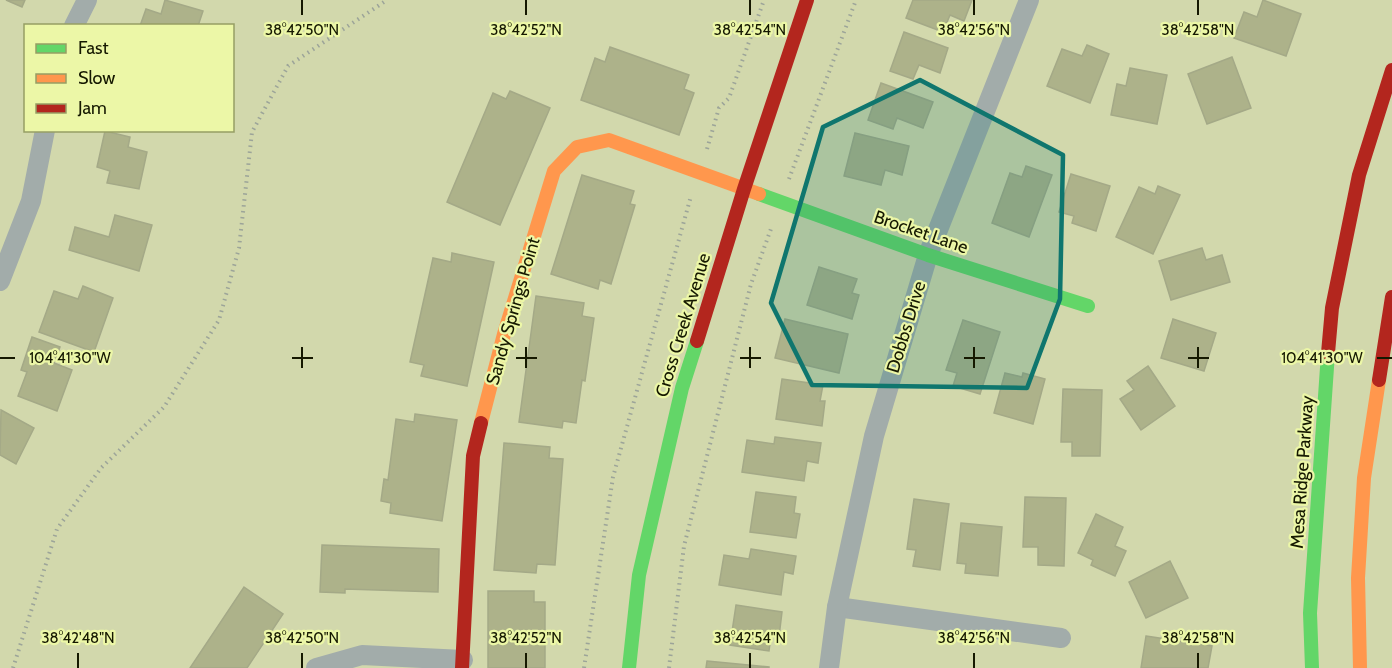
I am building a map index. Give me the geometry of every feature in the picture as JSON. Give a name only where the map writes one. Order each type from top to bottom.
[{"type":"main road","name":"Cross Creek Avenue","points":[[629,668],[639,575],[682,388],[744,189],[807,0]]},
{"type":"main road","name":"Mesa Ridge Parkway","points":[[1312,668],[1310,613],[1332,308],[1359,175],[1386,83],[1392,70]]},
{"type":"main road","name":"Sandy Springs Point","points":[[462,664],[473,456],[504,334],[554,171],[577,147],[609,141],[744,189]]},
{"type":"main road","name":"Brocket Lane","points":[[744,189],[928,255],[1088,306]]},
{"type":"main road","points":[[1359,668],[1358,578],[1364,478],[1392,297]]},
{"type":"street","points":[[75,24],[87,0]]},
{"type":"street","name":"Dobbs Drive","points":[[829,668],[837,607],[874,436],[928,255],[1029,0]]},
{"type":"street","points":[[0,281],[31,201],[45,132]]},
{"type":"street","points":[[837,607],[1060,638]]},
{"type":"street","name":"Sandy Springs Point","points":[[316,668],[362,655],[462,664]]},
{"type":"path","points":[[13,668],[57,529],[101,468],[164,407],[219,320],[239,248],[252,132],[288,66],[387,0]]},
{"type":"path","points":[[584,668],[613,477],[719,108],[729,99],[764,0]]},
{"type":"path","points":[[669,668],[684,546],[751,284],[856,0]]},
{"type":"highlighted area","points":[[920,80],[1063,155],[1060,299],[1027,388],[812,385],[771,303],[823,127]]},
{"type":"building","points":[[6,0],[25,0],[22,7]]},
{"type":"building","points":[[165,0],[203,11],[199,24],[141,24],[146,9],[161,14]]},
{"type":"building","points":[[913,0],[972,0],[964,21],[950,15],[943,32],[906,18]]},
{"type":"building","points":[[1263,0],[1301,14],[1286,56],[1234,38],[1244,12],[1257,17]]},
{"type":"building","points":[[904,32],[948,48],[940,73],[919,65],[913,79],[890,71]]},
{"type":"building","points":[[1087,45],[1109,54],[1090,103],[1047,86],[1062,49],[1082,56]]},
{"type":"building","points":[[610,47],[689,75],[684,89],[694,93],[679,135],[581,100],[595,58],[605,62]]},
{"type":"building","points":[[1232,57],[1251,108],[1207,124],[1188,74]]},
{"type":"building","points":[[1130,68],[1167,75],[1157,124],[1111,115],[1117,84],[1126,86]]},
{"type":"building","points":[[881,83],[933,102],[923,128],[897,118],[893,129],[868,120]]},
{"type":"building","points":[[510,91],[550,108],[500,225],[447,202],[493,93],[506,99]]},
{"type":"building","points":[[105,132],[130,137],[128,147],[147,152],[139,189],[107,183],[110,171],[97,167]]},
{"type":"building","points":[[855,133],[909,146],[902,175],[885,170],[881,185],[844,176]]},
{"type":"building","points":[[1026,166],[1052,175],[1029,237],[992,223],[1010,173],[1022,177]]},
{"type":"building","points":[[1071,174],[1110,186],[1096,231],[1072,223],[1074,216],[1059,212]]},
{"type":"building","points":[[582,175],[634,191],[630,204],[635,205],[611,284],[600,280],[598,289],[551,274]]},
{"type":"building","points":[[1158,186],[1180,195],[1153,254],[1116,237],[1139,187],[1155,194]]},
{"type":"building","points":[[115,215],[152,225],[139,271],[69,250],[75,227],[109,237]]},
{"type":"building","points":[[1202,248],[1206,260],[1222,255],[1230,282],[1171,300],[1159,261]]},
{"type":"building","points":[[452,253],[494,262],[467,386],[421,376],[424,365],[410,362],[433,258],[451,262]]},
{"type":"building","points":[[819,267],[857,279],[852,293],[859,295],[852,319],[807,305]]},
{"type":"building","points":[[83,286],[113,298],[94,352],[39,332],[54,291],[78,299]]},
{"type":"building","points":[[536,296],[584,303],[582,316],[594,318],[576,423],[563,421],[562,428],[519,422]]},
{"type":"building","points":[[785,319],[848,334],[839,373],[775,358]]},
{"type":"building","points":[[1173,319],[1216,333],[1204,371],[1161,358]]},
{"type":"building","points":[[963,320],[1000,332],[980,394],[953,386],[957,373],[946,370]]},
{"type":"building","points":[[32,337],[60,347],[54,363],[72,370],[57,411],[18,396],[27,372],[21,370]]},
{"type":"building","points":[[1148,366],[1175,406],[1141,430],[1120,399],[1134,390],[1127,381]]},
{"type":"building","points":[[1005,373],[1022,377],[1023,373],[1045,379],[1033,424],[994,413]]},
{"type":"building","points":[[782,379],[823,385],[820,401],[825,401],[822,426],[776,419]]},
{"type":"building","points":[[1063,389],[1102,390],[1100,456],[1072,456],[1072,442],[1061,442]]},
{"type":"building","points":[[1,410],[34,428],[16,464],[0,455]]},
{"type":"building","points":[[415,414],[457,420],[442,521],[390,513],[391,503],[381,501],[384,479],[388,480],[396,419],[414,422]]},
{"type":"building","points":[[775,437],[821,443],[818,463],[807,461],[804,481],[742,472],[747,440],[774,444]]},
{"type":"building","points":[[504,443],[550,447],[549,458],[563,459],[555,565],[537,564],[536,573],[494,570]]},
{"type":"building","points":[[756,492],[796,497],[794,513],[800,514],[796,538],[750,532]]},
{"type":"building","points":[[1025,497],[1066,498],[1064,566],[1038,565],[1038,547],[1023,547]]},
{"type":"building","points":[[914,499],[949,504],[940,570],[913,566],[916,550],[907,549]]},
{"type":"building","points":[[1096,514],[1123,527],[1115,546],[1126,551],[1115,576],[1091,565],[1093,560],[1078,553]]},
{"type":"building","points":[[961,523],[1002,527],[998,576],[965,573],[966,564],[957,563]]},
{"type":"building","points":[[322,545],[439,549],[438,592],[345,589],[345,593],[320,592]]},
{"type":"building","points":[[751,549],[796,556],[793,574],[784,572],[781,595],[719,585],[724,555],[749,559]]},
{"type":"building","points":[[1170,561],[1188,598],[1146,618],[1129,582]]},
{"type":"building","points":[[244,587],[283,614],[247,668],[190,668]]},
{"type":"building","points":[[488,591],[534,591],[534,602],[545,602],[545,668],[488,668]]},
{"type":"building","points":[[736,605],[782,612],[779,637],[771,636],[769,651],[730,645]]},
{"type":"building","points":[[1146,636],[1212,646],[1208,668],[1141,668]]},
{"type":"building","points":[[707,661],[769,667],[769,668],[706,668]]},
{"type":"traffic: fast","points":[[759,194],[928,255],[1088,306]]},
{"type":"traffic: fast","points":[[629,668],[639,575],[682,388],[697,341]]},
{"type":"traffic: fast","points":[[1312,668],[1310,613],[1328,353]]},
{"type":"traffic: slow","points":[[481,423],[504,334],[554,171],[577,147],[609,140],[759,194]]},
{"type":"traffic: slow","points":[[1360,668],[1358,578],[1364,478],[1379,380]]},
{"type":"traffic: jam","points":[[697,341],[744,189],[807,0]]},
{"type":"traffic: jam","points":[[1328,353],[1332,308],[1359,175],[1392,70]]},
{"type":"traffic: jam","points":[[1379,380],[1392,297]]},
{"type":"traffic: jam","points":[[462,668],[473,456],[481,423]]}]
